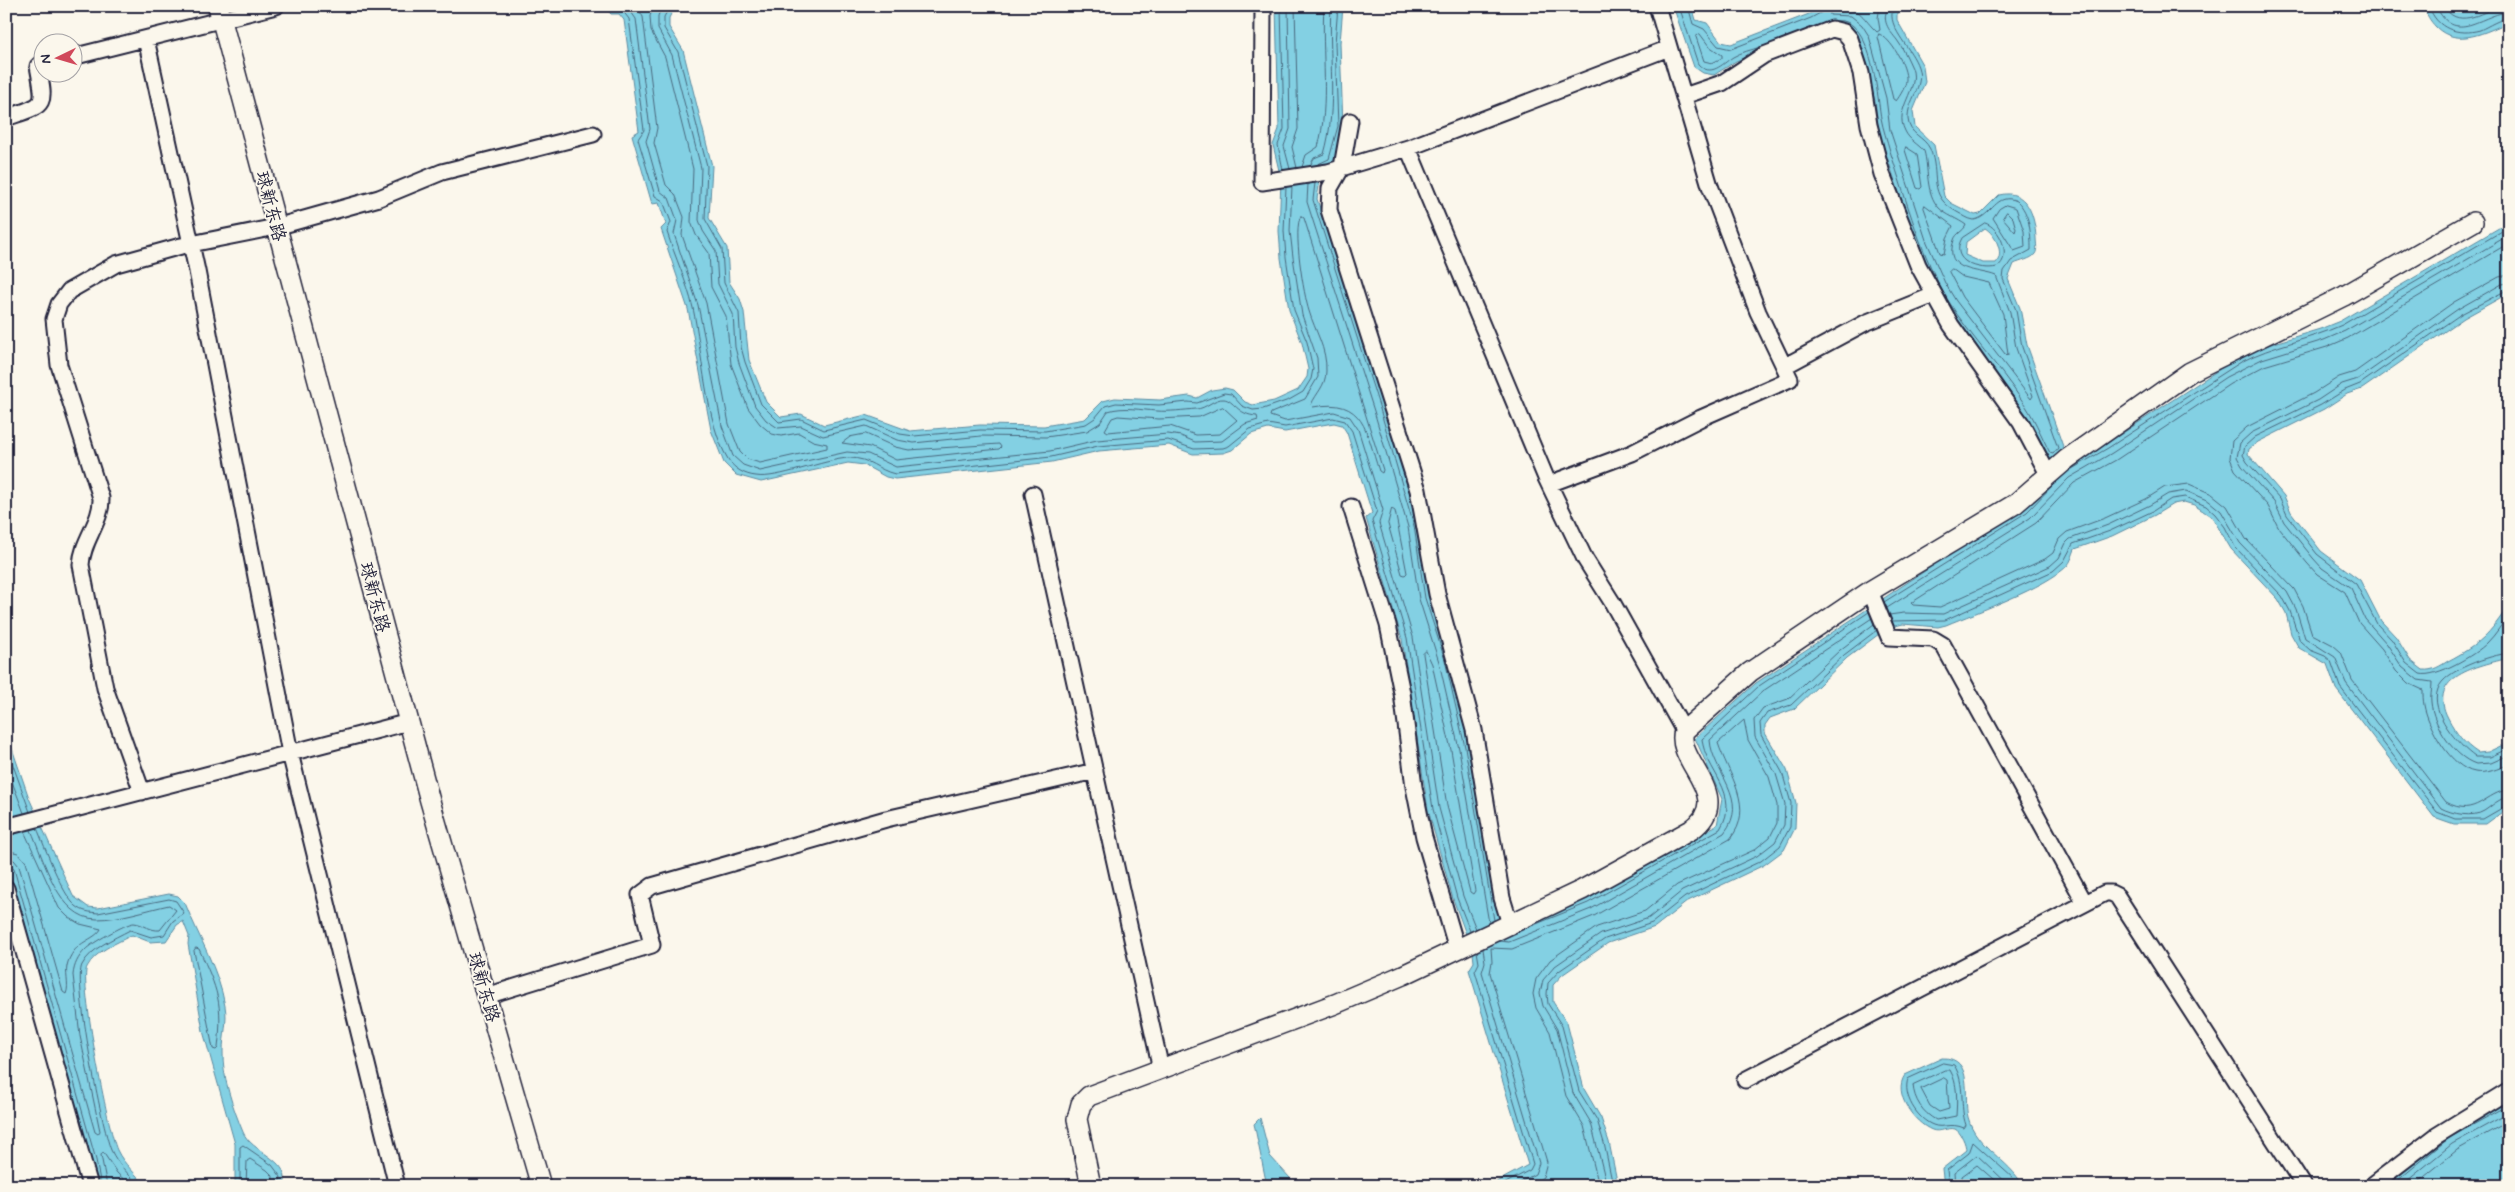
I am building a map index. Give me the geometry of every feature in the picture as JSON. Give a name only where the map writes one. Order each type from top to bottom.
[{"type":"street","points":[[82,55],[146,39],[220,13],[276,6]]},
{"type":"street","points":[[1263,6],[1262,182],[1335,170],[1408,148],[1669,48]]},
{"type":"street","points":[[1549,484],[1632,453],[1701,418],[1790,379],[1758,312],[1732,248],[1710,186],[1657,6]]},
{"type":"street","name":"球新东路","points":[[220,13],[409,722],[540,1186]]},
{"type":"street","points":[[1684,96],[1722,83],[1764,55],[1832,29],[1844,32],[1850,39],[1861,73],[1869,125],[1882,174],[1918,265],[1968,350],[2009,403],[2048,474]]},
{"type":"street","points":[[146,39],[191,244],[290,753],[396,1186]]},
{"type":"street","points":[[6,118],[36,108],[42,102],[44,96],[41,82]]},
{"type":"street","points":[[1350,121],[1330,188],[1329,210],[1418,490],[1437,594],[1472,722],[1507,925]]},
{"type":"street","points":[[142,792],[105,688],[81,565],[84,545],[100,513],[101,498],[60,365],[54,319],[59,304],[69,291],[116,264],[191,244],[276,228],[379,198],[442,172],[593,134]]},
{"type":"street","points":[[1091,1186],[1077,1119],[1081,1104],[1089,1096],[1335,1004],[1459,948],[1582,890],[1691,830],[1700,822],[1706,811],[1708,798],[1683,742],[1684,731],[1586,559],[1549,484],[1408,148]]},
{"type":"street","points":[[1684,731],[1750,672],[2015,504],[2048,474],[2190,372],[2344,296],[2473,222]]},
{"type":"street","points":[[1785,366],[1865,324],[1934,295]]},
{"type":"street","points":[[1033,494],[1161,1069]]},
{"type":"street","points":[[1351,507],[1388,625],[1402,693],[1414,787],[1424,837],[1459,948]]},
{"type":"street","points":[[1871,595],[1889,637],[1933,640],[1944,645],[2085,903]]},
{"type":"street","points":[[6,827],[409,722]]},
{"type":"street","points":[[486,996],[652,945],[640,895],[652,886],[886,819],[1095,771]]},
{"type":"street","points":[[6,888],[90,1186]]},
{"type":"street","points":[[1745,1080],[2105,893],[2117,896],[2304,1186]]},
{"type":"street","points":[[2371,1186],[2436,1136],[2509,1091]]},
{"type":"water","points":[[603,6],[675,6],[669,18],[669,27],[683,50],[712,166],[709,218],[727,248],[729,282],[740,299],[744,312],[749,360],[766,402],[781,417],[801,414],[824,425],[866,415],[910,431],[980,425],[1044,426],[1085,419],[1103,401],[1115,398],[1160,400],[1189,396],[1197,398],[1212,390],[1225,388],[1233,390],[1245,402],[1253,405],[1274,401],[1298,390],[1307,377],[1308,369],[1302,343],[1289,310],[1281,258],[1279,231],[1281,179],[1273,145],[1279,129],[1276,6],[1343,6],[1340,43],[1343,127],[1333,164],[1320,179],[1317,199],[1385,408],[1419,525],[1430,597],[1450,659],[1470,747],[1499,918],[1505,931],[1586,899],[1717,825],[1722,799],[1695,738],[1756,683],[1979,535],[2062,469],[2106,444],[2238,357],[2258,348],[2340,321],[2509,222],[2509,293],[2464,318],[2362,389],[2347,394],[2324,409],[2258,442],[2249,449],[2248,454],[2284,496],[2291,512],[2321,551],[2360,580],[2381,621],[2396,637],[2410,660],[2423,670],[2430,670],[2439,666],[2476,644],[2496,624],[2509,605],[2509,658],[2470,669],[2459,675],[2449,683],[2444,692],[2443,704],[2448,718],[2457,733],[2464,742],[2478,753],[2488,752],[2509,742],[2509,807],[2486,824],[2454,824],[2434,817],[2336,689],[2327,664],[2299,648],[2291,634],[2286,613],[2278,599],[2231,549],[2212,517],[2194,505],[2184,502],[2173,504],[2112,536],[2075,549],[2071,560],[2057,574],[2010,599],[1938,627],[1903,624],[1887,628],[1847,658],[1794,709],[1770,718],[1765,725],[1765,733],[1787,770],[1796,803],[1795,828],[1784,850],[1764,865],[1688,901],[1655,927],[1608,943],[1562,975],[1553,985],[1553,1002],[1567,1023],[1584,1089],[1601,1118],[1609,1142],[1618,1186],[1489,1186],[1528,1165],[1469,970],[1474,962],[1473,953],[1453,899],[1428,810],[1402,639],[1366,518],[1372,513],[1347,433],[1342,425],[1334,423],[1285,432],[1268,429],[1251,434],[1232,450],[1223,453],[1193,454],[1169,445],[1099,451],[1052,462],[895,479],[886,477],[864,465],[848,463],[761,482],[736,475],[724,463],[711,430],[688,309],[661,229],[666,224],[659,203],[652,204],[632,135],[639,131],[624,20],[619,14],[611,14]]},
{"type":"water","points":[[1673,6],[1692,6],[1696,20],[1707,23],[1721,42],[1731,44],[1809,14],[1823,6],[1919,6],[1901,11],[1897,14],[1897,20],[1923,66],[1925,82],[1913,111],[1915,127],[1934,145],[1944,196],[1951,203],[1975,215],[1980,214],[1999,195],[2009,194],[2023,200],[2028,206],[2034,221],[2036,252],[2033,256],[2014,264],[2008,279],[2020,308],[2027,345],[2065,452],[2049,462],[2018,403],[1946,307],[1916,244],[1879,133],[1875,101],[1859,41],[1854,32],[1829,27],[1736,61],[1714,75],[1703,73],[1694,67]],"holes":[[[1985,228],[1998,244],[1999,259],[1996,263],[1983,263],[1965,255],[1966,242]]]},
{"type":"water","points":[[2424,6],[2509,6],[2509,22],[2481,34],[2462,37],[2453,36],[2444,33],[2436,27],[2428,17]]},
{"type":"water","points":[[6,731],[29,798],[73,896],[88,907],[98,908],[169,894],[178,896],[185,903],[213,966],[222,993],[226,1017],[223,1061],[232,1103],[247,1139],[281,1167],[285,1182],[280,1186],[235,1186],[235,1144],[203,1031],[188,944],[189,936],[183,921],[177,925],[166,941],[150,942],[132,935],[113,944],[95,956],[87,967],[87,999],[107,1115],[117,1150],[145,1186],[97,1186],[6,861]]},
{"type":"water","points":[[1942,1058],[1952,1059],[1959,1064],[1963,1071],[1966,1080],[1968,1117],[1972,1128],[1985,1145],[2010,1168],[2023,1186],[1944,1186],[1942,1169],[1966,1150],[1963,1138],[1955,1129],[1935,1131],[1918,1121],[1907,1107],[1901,1090],[1905,1075]]},
{"type":"water","points":[[2509,1100],[2509,1180],[2499,1186],[2383,1186],[2446,1134]]},
{"type":"water","points":[[1260,1118],[1270,1156],[1290,1178],[1293,1186],[1267,1186],[1254,1124]]}]
